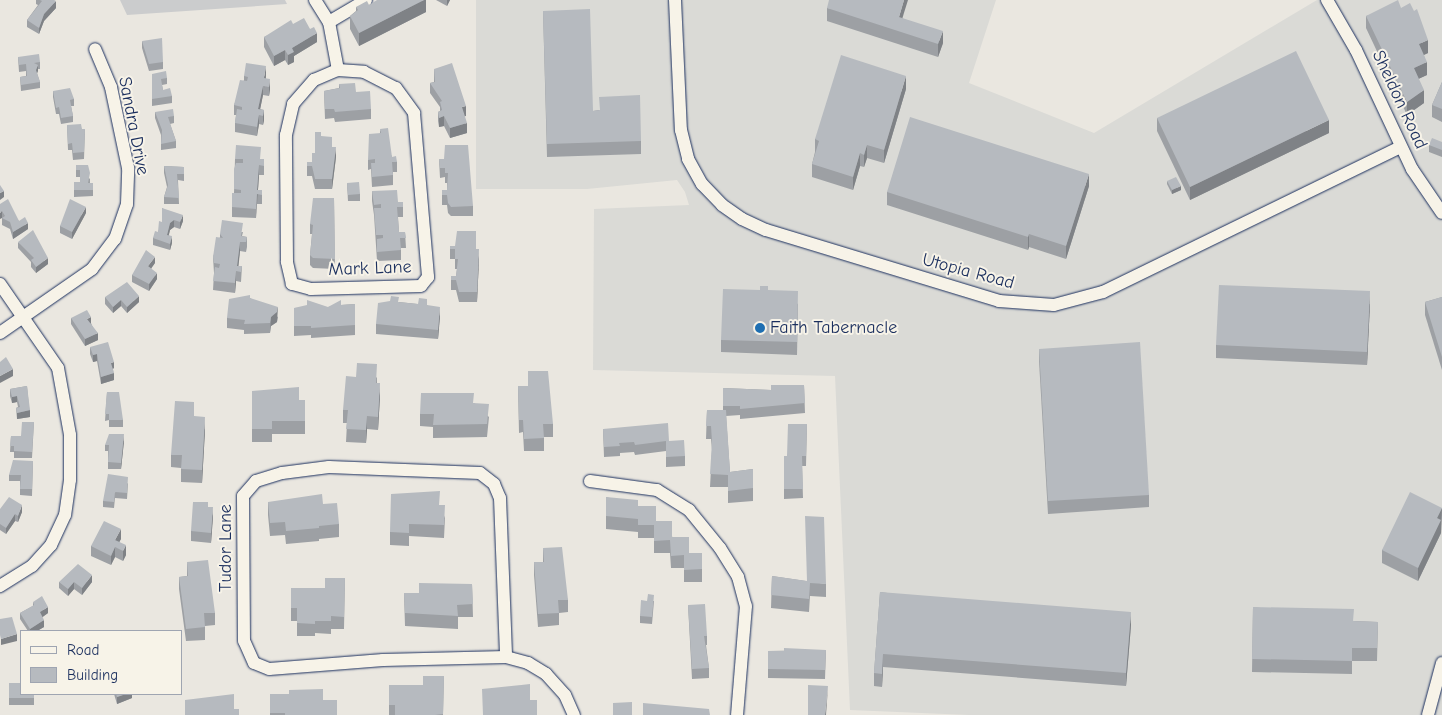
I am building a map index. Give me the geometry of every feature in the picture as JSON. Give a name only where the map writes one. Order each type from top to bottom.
[{"type":"street","points":[[315,0],[329,22],[338,70]]},
{"type":"street","points":[[329,22],[366,0]]},
{"type":"street","name":"Utopia Road","points":[[675,0],[681,130],[688,159],[702,184],[722,205],[766,230],[998,301],[1054,305],[1103,292],[1400,147]]},
{"type":"street","name":"Sheldon Road","points":[[1327,0],[1356,50],[1400,147],[1442,213]]},
{"type":"street","name":"Sandra Drive","points":[[0,333],[24,319],[92,269],[115,239],[127,204],[128,168],[114,105],[95,49]]},
{"type":"street","name":"Mark Lane","points":[[338,70],[364,72],[396,88],[414,113],[428,277],[421,286],[311,289],[292,284],[286,262],[286,135],[293,104],[314,80],[338,70]]},
{"type":"street","points":[[0,284],[58,368],[70,435],[70,480],[65,515],[51,544],[32,566],[0,586]]},
{"type":"street","name":"Tudor Lane","points":[[506,657],[500,498],[494,484],[480,473],[329,467],[282,473],[256,481],[243,496],[244,641],[254,664],[269,669],[383,660],[506,657],[528,663],[546,674],[565,695],[574,715]]},
{"type":"street","points":[[590,481],[657,490],[690,510],[720,548],[738,577],[746,606],[736,715]]},
{"type":"street","points":[[1428,715],[1442,663]]},
{"type":"shaded area","points":[[120,0],[285,0],[287,4],[127,15]]},
{"type":"shaded area","points":[[476,0],[996,0],[969,83],[1094,133],[1317,0],[1442,0],[1442,715],[969,715],[850,710],[835,376],[593,370],[594,209],[689,205],[685,192],[677,180],[587,189],[476,189]]},
{"type":"building","points":[[40,0],[56,1],[44,14],[39,28],[27,20],[42,1]]},
{"type":"building","points":[[377,0],[424,0],[359,33],[350,16],[358,10],[356,7],[367,1],[369,5]]},
{"type":"building","points":[[829,0],[904,0],[899,17],[943,31],[938,44],[827,8]]},
{"type":"building","points":[[1398,0],[1401,8],[1410,3],[1414,11],[1417,9],[1428,40],[1419,44],[1427,62],[1414,68],[1424,90],[1407,102],[1366,16]]},
{"type":"building","points":[[590,9],[593,111],[600,110],[599,97],[640,95],[641,141],[547,144],[543,11]]},
{"type":"building","points":[[304,18],[310,29],[314,27],[317,33],[292,48],[294,52],[288,55],[285,50],[274,56],[264,37],[291,20],[293,24]]},
{"type":"building","points":[[162,38],[163,62],[149,64],[142,41]]},
{"type":"building","points":[[1296,51],[1329,120],[1190,187],[1157,118]]},
{"type":"building","points":[[39,54],[40,62],[34,63],[38,65],[36,70],[40,82],[21,85],[20,77],[27,76],[26,64],[19,65],[18,57]]},
{"type":"building","points":[[841,55],[906,76],[884,150],[867,145],[864,155],[860,153],[853,177],[812,164],[819,141],[815,139]]},
{"type":"building","points":[[246,63],[266,66],[264,78],[270,79],[269,87],[263,86],[258,109],[264,110],[263,116],[259,115],[257,127],[235,123],[237,109],[242,110],[242,107],[234,105],[240,80],[247,81],[248,77],[244,76]]},
{"type":"building","points":[[452,63],[466,106],[462,107],[467,123],[450,128],[444,116],[439,118],[438,112],[442,110],[440,102],[442,101],[430,83],[435,82],[434,69]]},
{"type":"building","points":[[166,71],[167,78],[161,79],[163,90],[170,88],[172,96],[152,99],[152,74]]},
{"type":"building","points":[[1442,82],[1442,109],[1432,105]]},
{"type":"building","points":[[355,83],[356,92],[370,91],[371,109],[335,112],[334,109],[325,109],[324,91],[340,88],[339,84]]},
{"type":"building","points":[[70,88],[74,99],[70,100],[73,116],[61,118],[59,107],[56,108],[53,91]]},
{"type":"building","points":[[173,109],[174,116],[168,117],[176,141],[161,144],[162,130],[155,112]]},
{"type":"building","points":[[910,117],[1089,174],[1066,246],[1029,234],[1028,237],[887,192]]},
{"type":"building","points":[[81,124],[82,129],[85,129],[84,152],[73,153],[72,143],[68,144],[67,125]]},
{"type":"building","points":[[388,128],[392,157],[396,156],[397,162],[392,162],[393,175],[372,177],[371,163],[375,163],[375,159],[368,160],[369,134],[381,133],[380,129]]},
{"type":"building","points":[[315,132],[321,132],[321,136],[332,137],[332,147],[336,147],[332,179],[315,179],[312,166],[307,166],[307,162],[312,162],[312,153],[315,153]]},
{"type":"building","points":[[1432,138],[1442,142],[1442,150],[1429,145]]},
{"type":"building","points":[[236,145],[261,147],[260,159],[264,159],[264,166],[259,165],[257,190],[262,190],[262,195],[257,194],[256,209],[232,207],[232,193],[241,193],[241,190],[234,189],[234,169],[236,163],[243,163],[243,159],[235,159]]},
{"type":"building","points":[[445,145],[468,145],[473,206],[451,207],[448,203],[447,195],[442,195],[442,190],[447,190],[448,173],[445,173],[445,168],[440,168],[439,159],[444,159]]},
{"type":"building","points":[[76,165],[88,165],[90,173],[88,183],[93,183],[93,190],[74,190],[74,182],[80,182],[80,170],[76,170]]},
{"type":"building","points":[[164,166],[184,167],[184,174],[177,174],[179,198],[164,197],[168,185]]},
{"type":"building","points":[[1176,177],[1181,186],[1172,190],[1167,181]]},
{"type":"building","points":[[359,182],[360,194],[348,195],[347,183]]},
{"type":"building","points":[[0,185],[4,191],[0,193]]},
{"type":"building","points":[[397,190],[398,202],[403,202],[403,207],[397,207],[399,232],[405,232],[406,238],[400,238],[401,250],[377,252],[377,239],[383,238],[383,235],[376,235],[374,208],[381,208],[381,204],[374,205],[372,191]]},
{"type":"building","points":[[313,198],[334,198],[335,259],[313,258],[310,255],[313,225],[310,224]]},
{"type":"building","points":[[8,199],[19,221],[25,217],[28,223],[13,232],[10,222],[2,218],[5,216],[2,211],[0,213],[0,204]]},
{"type":"building","points":[[70,199],[86,207],[72,232],[60,226]]},
{"type":"building","points":[[162,208],[183,215],[180,222],[174,220],[170,223],[167,235],[172,236],[170,244],[153,238],[155,231],[158,232],[159,221],[162,222]]},
{"type":"building","points":[[222,220],[243,223],[241,236],[247,237],[246,242],[240,242],[237,266],[242,266],[241,272],[236,271],[235,283],[213,281],[215,267],[219,268],[220,264],[214,263],[213,257],[216,237],[223,238],[220,234]]},
{"type":"building","points":[[33,230],[48,258],[36,267],[31,260],[34,258],[18,242]]},
{"type":"building","points":[[457,231],[476,231],[476,249],[479,249],[477,292],[459,292],[456,280],[451,280],[451,276],[456,276],[458,259],[455,259],[455,249],[450,249],[450,246],[455,246]]},
{"type":"building","points":[[146,250],[155,257],[148,266],[157,273],[149,284],[132,275]]},
{"type":"building","points":[[127,282],[139,296],[127,307],[121,300],[113,307],[105,297]]},
{"type":"building","points":[[1219,285],[1370,291],[1367,352],[1216,345]]},
{"type":"building","name":"Faith Tabernacle","points":[[760,286],[768,286],[768,290],[798,291],[797,342],[721,340],[723,289],[760,290]]},
{"type":"building","points":[[250,295],[250,298],[278,307],[277,312],[271,317],[270,323],[244,324],[245,320],[227,318],[229,299]]},
{"type":"building","points":[[391,296],[399,297],[398,302],[418,304],[419,298],[427,299],[427,305],[440,307],[438,330],[376,324],[378,303],[390,301]]},
{"type":"building","points":[[1442,297],[1442,357],[1425,302]]},
{"type":"building","points":[[307,300],[328,307],[341,300],[341,305],[355,304],[355,325],[311,328],[311,326],[294,326],[294,308],[307,305]]},
{"type":"building","points":[[87,310],[91,317],[87,319],[98,333],[85,339],[71,318]]},
{"type":"building","points":[[108,342],[114,362],[111,363],[114,373],[101,377],[97,354],[93,355],[90,347]]},
{"type":"building","points":[[1140,342],[1149,495],[1048,501],[1039,349]]},
{"type":"building","points":[[6,357],[13,369],[0,376],[0,362]]},
{"type":"building","points":[[357,363],[377,364],[376,383],[380,383],[378,417],[367,416],[366,430],[346,429],[348,410],[343,410],[346,376],[356,377]]},
{"type":"building","points":[[528,371],[548,371],[553,424],[543,424],[544,438],[524,439],[523,420],[519,420],[518,386],[528,386]]},
{"type":"building","points":[[771,385],[804,385],[805,403],[740,409],[740,406],[723,406],[723,388],[771,390]]},
{"type":"building","points":[[27,386],[30,410],[17,413],[16,408],[20,407],[17,396],[12,397],[10,389]]},
{"type":"building","points":[[299,387],[299,400],[305,400],[305,421],[272,421],[272,429],[252,429],[252,391]]},
{"type":"building","points":[[107,392],[119,392],[123,420],[109,420],[109,414],[105,414]]},
{"type":"building","points":[[421,393],[474,393],[473,403],[489,404],[487,424],[433,425],[434,414],[420,414]]},
{"type":"building","points":[[175,401],[194,402],[194,416],[205,417],[202,470],[181,469],[182,455],[171,455]]},
{"type":"building","points":[[707,410],[726,410],[730,472],[753,469],[753,488],[728,491],[728,475],[710,474],[712,442],[711,426],[706,426]]},
{"type":"building","points":[[22,422],[34,422],[32,452],[14,451],[14,446],[10,446],[11,436],[21,436]]},
{"type":"building","points":[[668,423],[669,441],[684,440],[685,456],[666,457],[666,441],[635,445],[634,442],[619,443],[620,446],[604,447],[603,429]]},
{"type":"building","points":[[788,424],[807,424],[806,456],[802,456],[803,489],[784,489],[784,456],[787,456]]},
{"type":"building","points":[[109,434],[124,434],[121,463],[108,462],[109,445],[105,445]]},
{"type":"building","points":[[13,460],[33,461],[32,489],[20,489],[21,475],[9,475]]},
{"type":"building","points":[[108,474],[128,477],[127,493],[115,492],[114,502],[103,501]]},
{"type":"building","points":[[440,491],[439,505],[445,505],[444,525],[409,524],[409,533],[390,532],[391,494]]},
{"type":"building","points":[[1410,492],[1442,508],[1437,518],[1441,520],[1418,568],[1382,550]]},
{"type":"building","points":[[322,494],[323,504],[337,503],[339,524],[286,531],[285,522],[270,523],[268,502]]},
{"type":"building","points":[[9,497],[22,505],[18,516],[15,514],[6,528],[0,524],[0,509]]},
{"type":"building","points":[[606,497],[638,500],[638,506],[656,506],[656,521],[672,521],[672,537],[689,537],[689,553],[702,553],[702,569],[684,570],[684,555],[671,556],[670,540],[654,541],[654,525],[638,525],[638,519],[606,516]]},
{"type":"building","points":[[193,502],[208,502],[208,507],[213,507],[211,533],[191,531]]},
{"type":"building","points":[[805,516],[824,517],[826,584],[810,583],[809,599],[771,595],[772,576],[807,581]]},
{"type":"building","points":[[104,521],[121,529],[115,540],[126,545],[123,551],[115,547],[111,556],[91,546]]},
{"type":"building","points":[[562,547],[568,600],[558,600],[559,613],[538,614],[534,562],[544,562],[543,548]]},
{"type":"building","points":[[208,560],[215,613],[204,613],[205,627],[186,629],[179,577],[188,576],[187,562]]},
{"type":"building","points":[[78,564],[92,575],[82,588],[74,582],[68,589],[59,582]]},
{"type":"building","points":[[325,578],[345,578],[344,617],[331,616],[331,621],[315,621],[315,624],[297,623],[297,608],[291,608],[291,588],[325,588]]},
{"type":"building","points":[[419,583],[472,584],[473,604],[457,605],[458,616],[405,613],[404,593],[419,593]]},
{"type":"building","points":[[880,592],[1131,612],[1126,673],[883,654],[882,674],[874,673]]},
{"type":"building","points":[[648,594],[654,595],[652,617],[640,616],[641,600],[647,601]]},
{"type":"building","points":[[42,596],[48,607],[40,612],[44,620],[30,629],[20,613],[34,605],[33,602]]},
{"type":"building","points":[[705,604],[707,636],[704,636],[709,668],[692,669],[688,605]]},
{"type":"building","points":[[1253,607],[1354,609],[1353,621],[1378,622],[1377,648],[1352,648],[1352,661],[1252,659]]},
{"type":"building","points":[[12,617],[17,634],[1,639],[0,619]]},
{"type":"building","points":[[784,648],[826,650],[825,670],[768,669],[768,651],[784,651]]},
{"type":"building","points":[[423,676],[444,676],[443,714],[395,715],[395,705],[389,705],[389,685],[423,685]]},
{"type":"building","points":[[9,683],[20,683],[20,695],[34,695],[34,698],[9,698]]},
{"type":"building","points":[[530,684],[530,700],[537,700],[537,715],[483,715],[482,689]]},
{"type":"building","points":[[808,685],[828,686],[825,715],[808,715]]},
{"type":"building","points":[[323,689],[323,700],[337,700],[337,715],[285,715],[285,713],[270,713],[270,694],[289,694],[289,690]]},
{"type":"building","points":[[234,694],[234,709],[239,709],[239,715],[185,715],[185,700]]},
{"type":"building","points":[[632,702],[632,715],[613,715],[613,703]]},
{"type":"building","points":[[643,703],[709,709],[710,715],[643,715]]},
{"type":"place","name":"Faith Tabernacle","points":[[760,328]]}]
